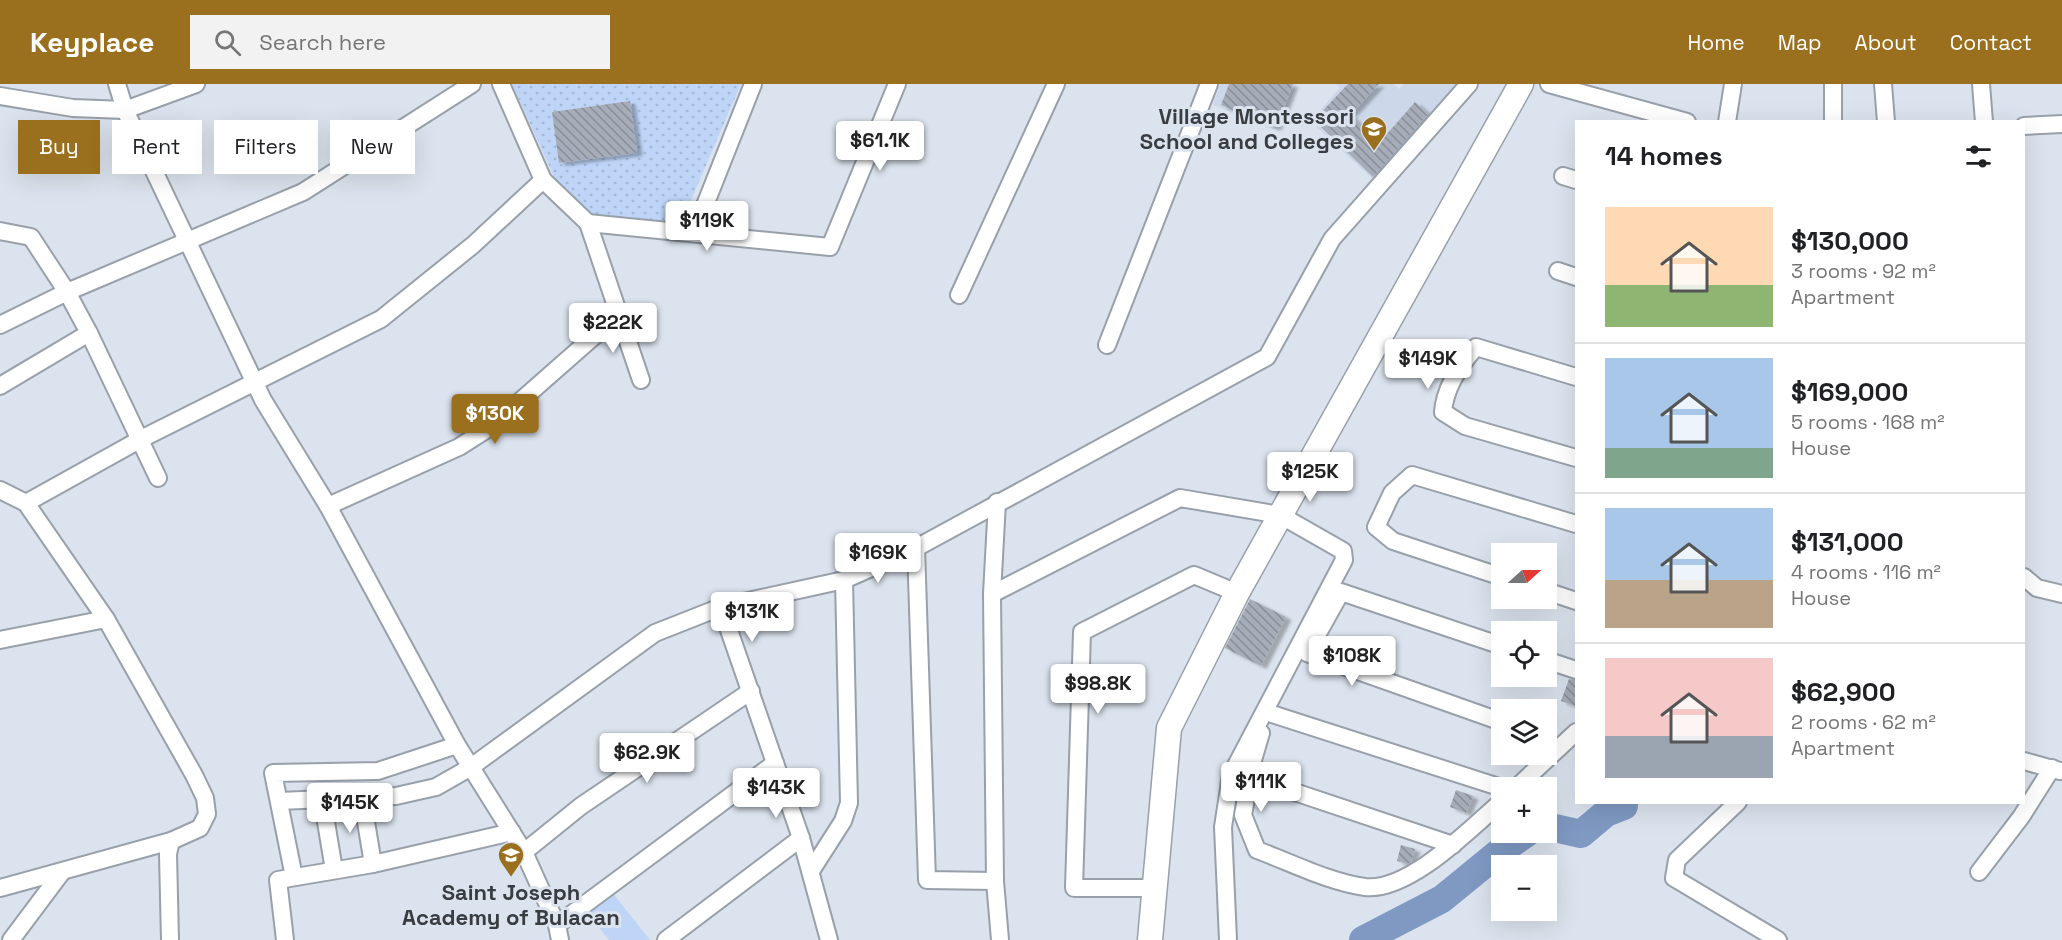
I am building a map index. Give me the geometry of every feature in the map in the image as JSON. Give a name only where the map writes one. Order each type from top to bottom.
[{"type":"street","points":[[117,84],[125,110],[254,381],[328,506],[457,745],[524,852],[558,933],[775,763]]},
{"type":"street","points":[[0,96],[73,108],[125,110],[196,84]]},
{"type":"street","points":[[0,325],[67,292],[303,192],[472,84]]},
{"type":"street","points":[[501,84],[543,180],[588,223],[617,316],[641,380]]},
{"type":"street","points":[[694,233],[753,84]]},
{"type":"street","points":[[588,223],[830,247],[897,84]]},
{"type":"street","points":[[959,295],[1056,84]]},
{"type":"street","points":[[1107,345],[1209,84]]},
{"type":"street","points":[[279,801],[362,798],[416,793],[436,787],[471,767],[655,633],[721,607],[844,580],[916,548],[1267,357],[1332,239],[1468,84]]},
{"type":"street","points":[[1150,940],[1169,728],[1280,514],[1521,84]]},
{"type":"street","points":[[1549,84],[1680,120]]},
{"type":"street","points":[[1727,120],[1733,84]]},
{"type":"street","points":[[1833,84],[1833,120]]},
{"type":"street","points":[[1883,84],[1886,120]]},
{"type":"street","points":[[1981,84],[1983,120]]},
{"type":"street","points":[[2025,126],[2062,124]]},
{"type":"street","points":[[26,502],[141,439],[381,319],[473,245],[543,180]]},
{"type":"street","points":[[0,231],[31,237],[67,292],[141,439],[158,478]]},
{"type":"street","points":[[1558,271],[1575,278]]},
{"type":"street","points":[[328,506],[459,447],[492,426],[617,316]]},
{"type":"street","points":[[0,386],[89,333]]},
{"type":"street","points":[[1575,377],[1476,347],[1463,361],[1444,395],[1443,412],[1465,426],[1575,458]]},
{"type":"street","points":[[1491,573],[1393,541],[1376,527],[1392,493],[1412,475],[1575,524]]},
{"type":"street","points":[[0,490],[26,502],[106,619],[205,798],[207,814],[200,828],[171,841],[0,888]]},
{"type":"street","points":[[992,594],[1180,498],[1280,514],[1343,551],[1344,560],[1231,775],[1223,828],[1228,940]]},
{"type":"street","points":[[997,502],[992,594],[995,881],[1000,940]]},
{"type":"street","points":[[916,548],[927,880],[995,881]]},
{"type":"street","points":[[1154,888],[1074,888],[1082,632],[1194,575],[1237,593]]},
{"type":"street","points":[[2025,578],[2037,588],[2062,594]]},
{"type":"street","points":[[811,871],[843,821],[849,803],[844,580]]},
{"type":"street","points":[[1491,641],[1341,592],[1260,736],[1243,815],[1257,850],[1339,880],[1368,887],[1400,880],[1414,873],[1453,845],[1491,811]]},
{"type":"street","points":[[1557,595],[1575,601]]},
{"type":"street","points":[[721,607],[801,838],[829,940]]},
{"type":"street","points":[[0,640],[106,619]]},
{"type":"street","points":[[1307,652],[1491,718]]},
{"type":"street","points":[[1557,664],[1575,670]]},
{"type":"street","points":[[524,852],[581,806],[751,691]]},
{"type":"street","points":[[1272,714],[1491,784]]},
{"type":"street","points":[[1528,777],[1575,733]]},
{"type":"street","points":[[1557,742],[1564,744]]},
{"type":"street","points":[[294,877],[273,773],[378,771],[457,745]]},
{"type":"street","points":[[1979,872],[2057,770],[2025,761]]},
{"type":"street","points":[[1250,777],[1453,845]]},
{"type":"street","points":[[322,798],[334,870]]},
{"type":"street","points":[[362,798],[373,864]]},
{"type":"street","points":[[1735,804],[1677,860],[1674,878],[1778,940]]},
{"type":"street","points":[[285,940],[278,880],[373,864],[512,832]]},
{"type":"street","points":[[666,940],[801,838]]},
{"type":"street","points":[[170,940],[168,854],[171,841]]},
{"type":"street","points":[[11,940],[62,872]]},
{"type":"shaded area","points":[[512,84],[741,84],[682,221],[587,217],[556,181]]},
{"type":"shaded area","name":"Village Montessori School and Colleges","points":[[1220,84],[1297,84],[1278,131],[1213,105]]},
{"type":"shaded area","name":"Village Montessori School and Colleges","points":[[1336,84],[1394,84],[1399,89],[1404,84],[1466,84],[1377,183],[1310,121],[1340,88]]},
{"type":"shaded area","points":[[611,891],[650,940],[609,940],[586,911]]},
{"type":"building","name":"Village Montessori School and Colleges","points":[[1229,84],[1293,84],[1276,128],[1221,105]]},
{"type":"building","points":[[1348,84],[1379,84],[1350,115],[1379,143],[1415,102],[1428,114],[1373,177],[1314,120]]},
{"type":"building","points":[[630,101],[637,153],[559,163],[552,112]]},
{"type":"building","points":[[1250,599],[1286,617],[1261,666],[1225,648]]},
{"type":"building","points":[[1569,679],[1575,680],[1575,706],[1561,701]]},
{"type":"building","points":[[1456,790],[1473,796],[1466,813],[1450,807]]},
{"type":"building","points":[[1401,845],[1415,849],[1411,862],[1407,864],[1397,861]]},
{"type":"waterway","points":[[1557,829],[1581,834],[1606,813],[1624,804]]},
{"type":"waterway","points":[[1363,940],[1442,899],[1512,843]]},
{"type":"place","name":"Village Montessori School and Colleges","points":[[1374,152]]},
{"type":"place","name":"Saint Joseph Academy of Bulacan","points":[[511,878]]}]
